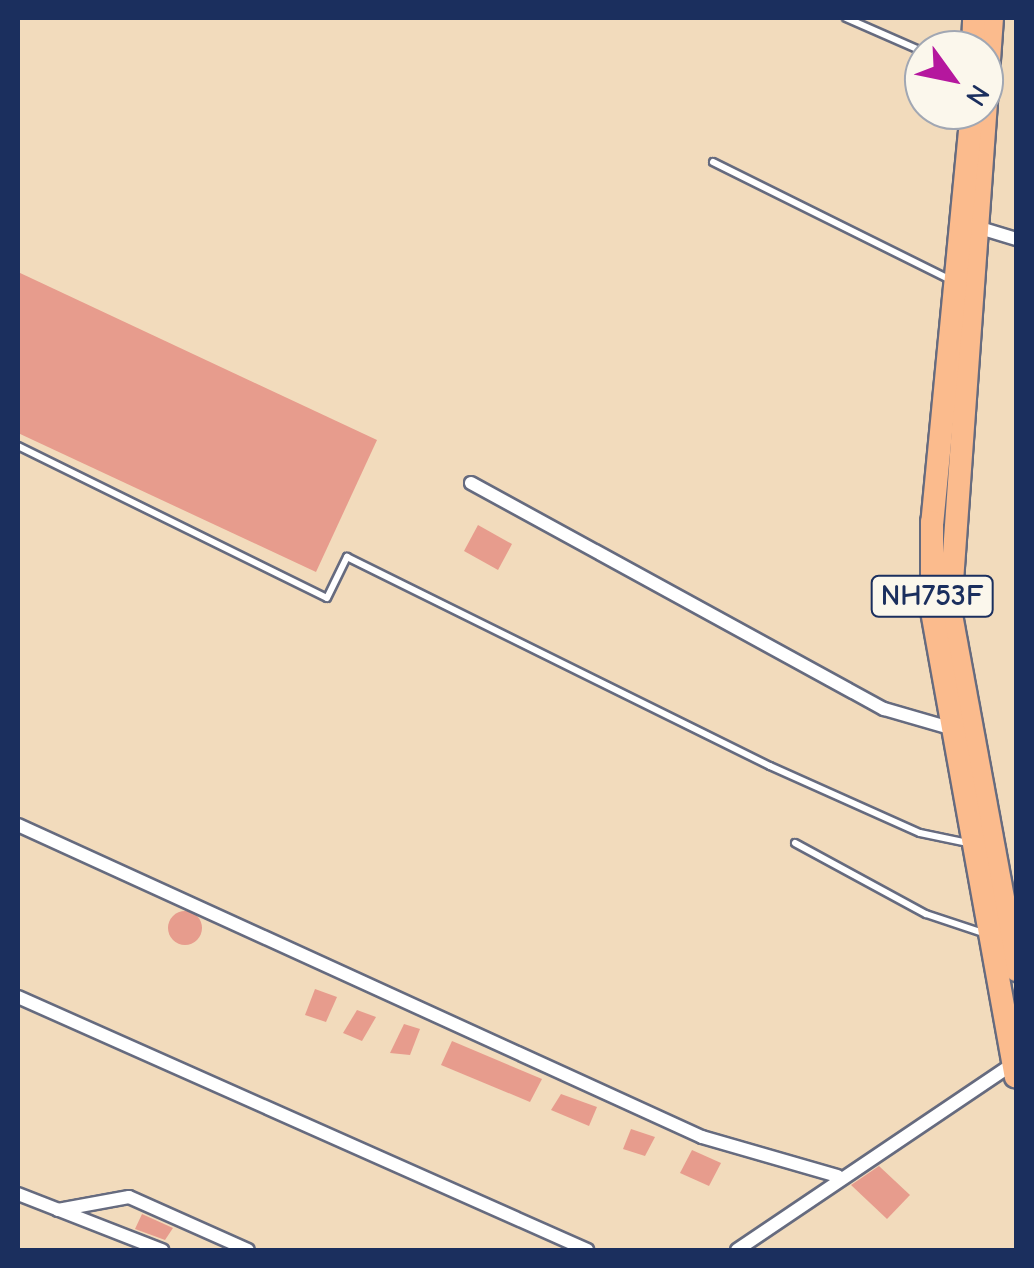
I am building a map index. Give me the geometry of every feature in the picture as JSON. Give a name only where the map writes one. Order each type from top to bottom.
[{"type":"highway","name":"NH753F","points":[[992,18],[950,609],[1016,970]]},
{"type":"highway","name":"NH753F","points":[[970,130],[932,522],[932,611],[969,843],[1015,1070]]},
{"type":"street","points":[[980,228],[1016,238]]},
{"type":"street","points":[[471,483],[884,709],[950,728]]},
{"type":"street","points":[[18,825],[702,1137],[837,1176]]},
{"type":"street","points":[[18,997],[587,1250]]},
{"type":"street","points":[[737,1250],[837,1176],[1015,1070]]},
{"type":"street","points":[[18,1194],[162,1250]]},
{"type":"street","points":[[58,1210],[129,1197],[248,1250]]},
{"type":"lane","points":[[846,18],[904,43]]},
{"type":"lane","points":[[713,162],[957,283]]},
{"type":"lane","points":[[18,446],[327,598],[348,557],[770,766],[920,833],[969,843]]},
{"type":"lane","points":[[795,843],[926,914],[988,934]]},
{"type":"building","points":[[18,272],[377,440],[316,572],[18,433]]},
{"type":"building","points":[[478,525],[512,544],[498,570],[464,551]]},
{"type":"building","points":[[185,911],[197,916],[202,928],[197,940],[185,945],[173,940],[168,928],[173,916]]},
{"type":"building","points":[[315,989],[337,997],[326,1022],[305,1015]]},
{"type":"building","points":[[357,1010],[376,1017],[362,1041],[343,1033]]},
{"type":"building","points":[[404,1024],[420,1029],[410,1055],[390,1053]]},
{"type":"building","points":[[452,1041],[542,1079],[530,1102],[441,1065]]},
{"type":"building","points":[[561,1094],[597,1107],[589,1126],[551,1110]]},
{"type":"building","points":[[631,1129],[655,1137],[645,1156],[623,1149]]},
{"type":"building","points":[[692,1150],[721,1163],[709,1186],[680,1173]]},
{"type":"building","points":[[879,1166],[910,1195],[887,1219],[851,1185]]},
{"type":"building","points":[[142,1214],[173,1228],[165,1240],[135,1229]]}]
